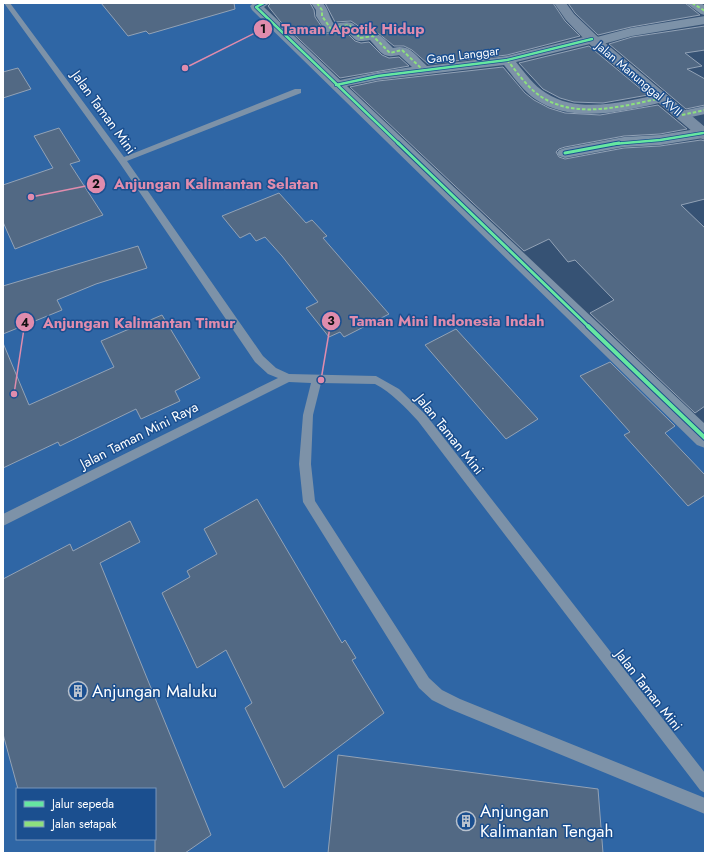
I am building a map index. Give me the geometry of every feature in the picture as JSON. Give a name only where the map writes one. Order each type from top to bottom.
[{"type":"street","points":[[264,3],[256,7],[705,438]]},
{"type":"street","points":[[317,3],[322,10],[322,16],[331,29],[349,26],[360,38],[373,36],[390,53],[402,50],[423,70]]},
{"type":"street","name":"Jalan Manunggal XVII","points":[[560,3],[570,17],[594,40],[704,134]]},
{"type":"street","points":[[692,3],[705,11]]},
{"type":"street","name":"Gang Langgar","points":[[336,85],[362,78],[507,60],[631,32],[705,20]]},
{"type":"street","points":[[507,60],[539,95],[562,106],[572,108],[599,108],[626,105],[662,98]]},
{"type":"street","points":[[682,115],[705,110]]},
{"type":"street","points":[[564,153],[624,142],[660,140],[704,134]]},
{"type":"lane","name":"Jalan Taman Mini","points":[[7,3],[122,160],[259,359],[272,371],[288,378],[376,380],[390,386],[422,418],[705,785]]},
{"type":"lane","points":[[122,160],[298,91]]},
{"type":"lane","name":"Jalan Taman Mini Raya","points":[[3,520],[288,378]]},
{"type":"lane","points":[[317,378],[308,415],[305,457],[309,502],[424,682],[437,695],[455,704],[705,806]]},
{"type":"shaded area","points":[[3,3],[250,3],[705,445],[705,853],[3,853]]},
{"type":"building","points":[[101,3],[234,3],[235,9],[149,34],[146,31],[128,36]]},
{"type":"building","points":[[271,3],[310,3],[314,10],[315,17],[326,33],[331,34],[345,31],[355,41],[361,43],[369,42],[382,55],[389,58],[399,57],[409,66],[340,78],[280,21],[268,6]]},
{"type":"building","points":[[325,3],[553,3],[565,21],[580,36],[507,55],[428,64],[412,50],[404,46],[394,46],[378,33],[364,32],[351,21],[335,22]]},
{"type":"building","points":[[568,3],[685,3],[700,15],[631,27],[598,35],[575,13]]},
{"type":"building","points":[[705,26],[705,50],[685,53],[702,66],[687,69],[705,79],[705,105],[686,109],[609,44],[632,37]]},
{"type":"building","points":[[589,46],[648,95],[603,103],[574,102],[560,98],[543,89],[519,63]]},
{"type":"building","points":[[503,67],[525,93],[549,108],[565,113],[600,115],[658,105],[687,129],[660,134],[624,136],[565,147],[556,152],[559,157],[565,159],[624,148],[660,146],[701,140],[705,141],[705,199],[681,205],[705,228],[705,406],[695,413],[590,313],[614,300],[575,260],[568,262],[549,239],[524,251],[350,87],[378,81]]},
{"type":"building","points":[[18,68],[31,89],[3,98],[3,72]]},
{"type":"building","points":[[59,128],[80,161],[70,164],[103,215],[15,249],[3,222],[3,185],[53,168],[34,136]]},
{"type":"building","points":[[279,193],[306,223],[312,220],[327,236],[323,238],[389,314],[344,337],[340,332],[329,337],[306,308],[318,302],[282,256],[265,237],[256,241],[250,233],[240,238],[222,216]]},
{"type":"building","points":[[138,246],[147,268],[96,284],[57,300],[62,310],[3,334],[3,286]]},
{"type":"building","points":[[162,315],[200,378],[175,391],[180,401],[141,419],[136,409],[60,446],[58,442],[3,468],[3,343],[29,405],[114,367],[101,341]]},
{"type":"building","points":[[456,329],[538,419],[506,439],[425,345]]},
{"type":"building","points":[[610,362],[675,426],[665,433],[705,475],[705,495],[688,506],[624,435],[630,432],[580,376]]},
{"type":"building","points":[[257,499],[342,643],[345,640],[356,658],[352,660],[384,713],[284,788],[245,708],[252,703],[226,650],[197,668],[162,593],[190,577],[187,571],[217,554],[204,529]]},
{"type":"building","name":"Anjungan Maluku","points":[[130,521],[140,542],[100,563],[211,835],[185,853],[155,853],[156,788],[18,788],[3,734],[3,579],[70,544],[73,551]]},
{"type":"building","name":"Anjungan Kalimantan Tengah","points":[[338,755],[598,789],[603,853],[328,853]]},
{"type":"marked path","points":[[317,3],[322,10],[322,16],[331,29],[349,25],[360,38],[373,36],[390,53],[402,50],[423,70]]},
{"type":"marked path","points":[[692,3],[705,11]]},
{"type":"marked path","points":[[507,60],[527,84],[540,96],[554,103],[568,107],[600,109],[662,98]]},
{"type":"marked path","points":[[682,115],[705,110]]},
{"type":"cycle path","points":[[264,3],[256,7],[705,438]]},
{"type":"cycle path","points":[[336,85],[399,73],[486,64],[539,53],[592,39]]},
{"type":"cycle path","points":[[565,153],[624,142],[660,140],[703,133]]},
{"type":"place","name":"Taman Apotik Hidup","points":[[185,68]]},
{"type":"place","name":"Anjungan Kalimantan Selatan","points":[[31,197]]},
{"type":"place","name":"Taman Mini Indonesia Indah","points":[[321,380]]},
{"type":"place","name":"Anjungan Kalimantan Timur","points":[[14,394]]},
{"type":"place","name":"Anjungan Maluku","points":[[78,691]]},
{"type":"place","name":"Anjungan Kalimantan Tengah","points":[[466,821]]}]
